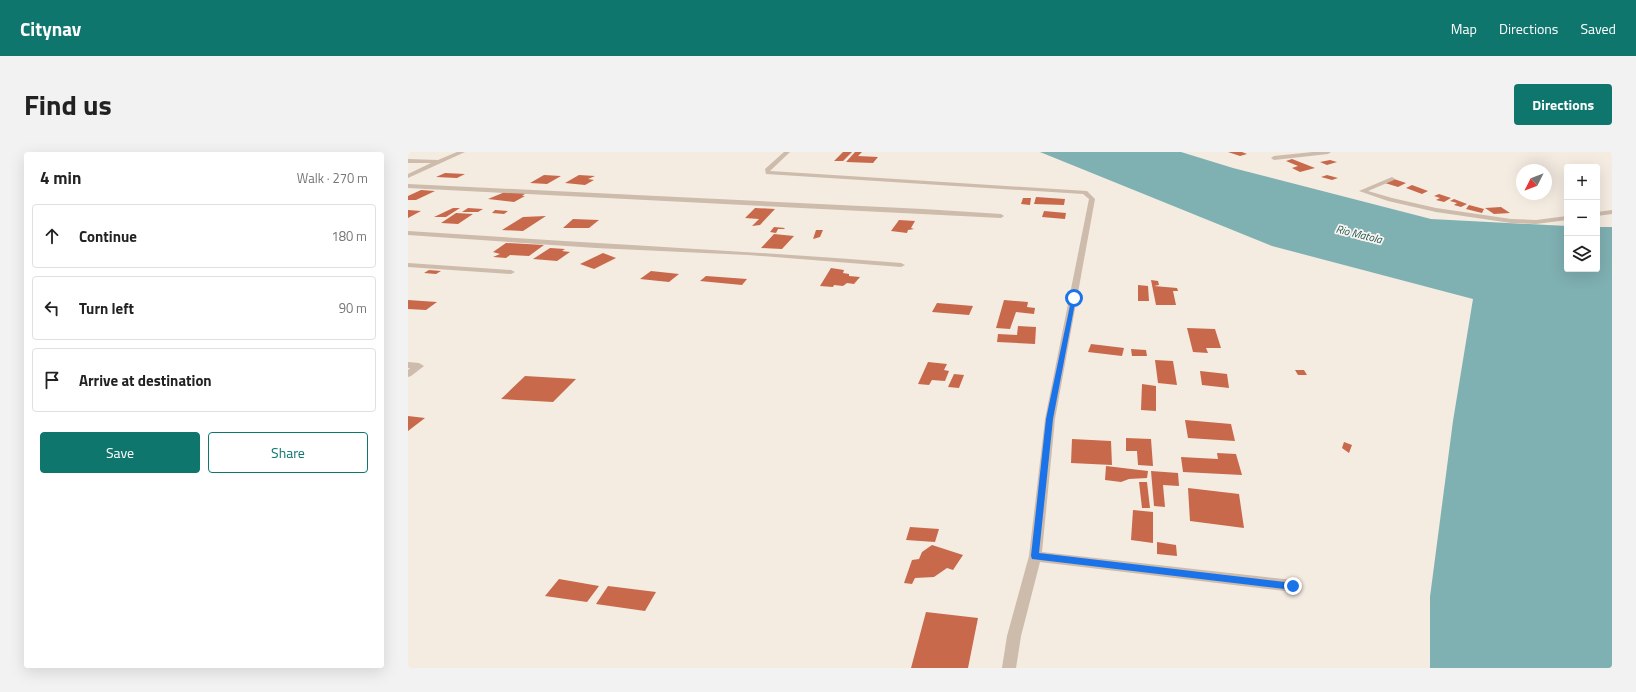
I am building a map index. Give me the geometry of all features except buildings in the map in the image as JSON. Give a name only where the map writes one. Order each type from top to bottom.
[{"type":"street","points":[[408,176],[462,152]]},
{"type":"street","points":[[787,152],[767,170],[768,172],[1085,192],[1092,199],[1050,419],[1035,556],[1014,636],[1009,668]]},
{"type":"street","points":[[1274,158],[1328,152]]},
{"type":"street","points":[[408,161],[439,162]]},
{"type":"street","points":[[1392,179],[1362,191],[1390,200],[1436,210],[1511,221],[1536,222],[1564,218]]},
{"type":"street","points":[[408,186],[923,210],[1001,216]]},
{"type":"street","points":[[1600,214],[1612,212]]},
{"type":"street","points":[[408,233],[596,246],[748,253],[901,265]]},
{"type":"street","points":[[408,265],[511,272]]},
{"type":"street","points":[[408,365],[419,366],[408,374]]},
{"type":"street","points":[[1035,556],[1293,586]]},
{"type":"water","name":"Rio Matola","points":[[1040,152],[1181,152],[1233,168],[1431,219],[1564,226],[1564,272],[1600,272],[1600,227],[1612,227],[1612,668],[1430,668],[1430,597],[1453,421],[1473,299],[1272,246]]},
{"type":"route","points":[[1074,298],[1050,419],[1035,556],[1293,586]]}]
